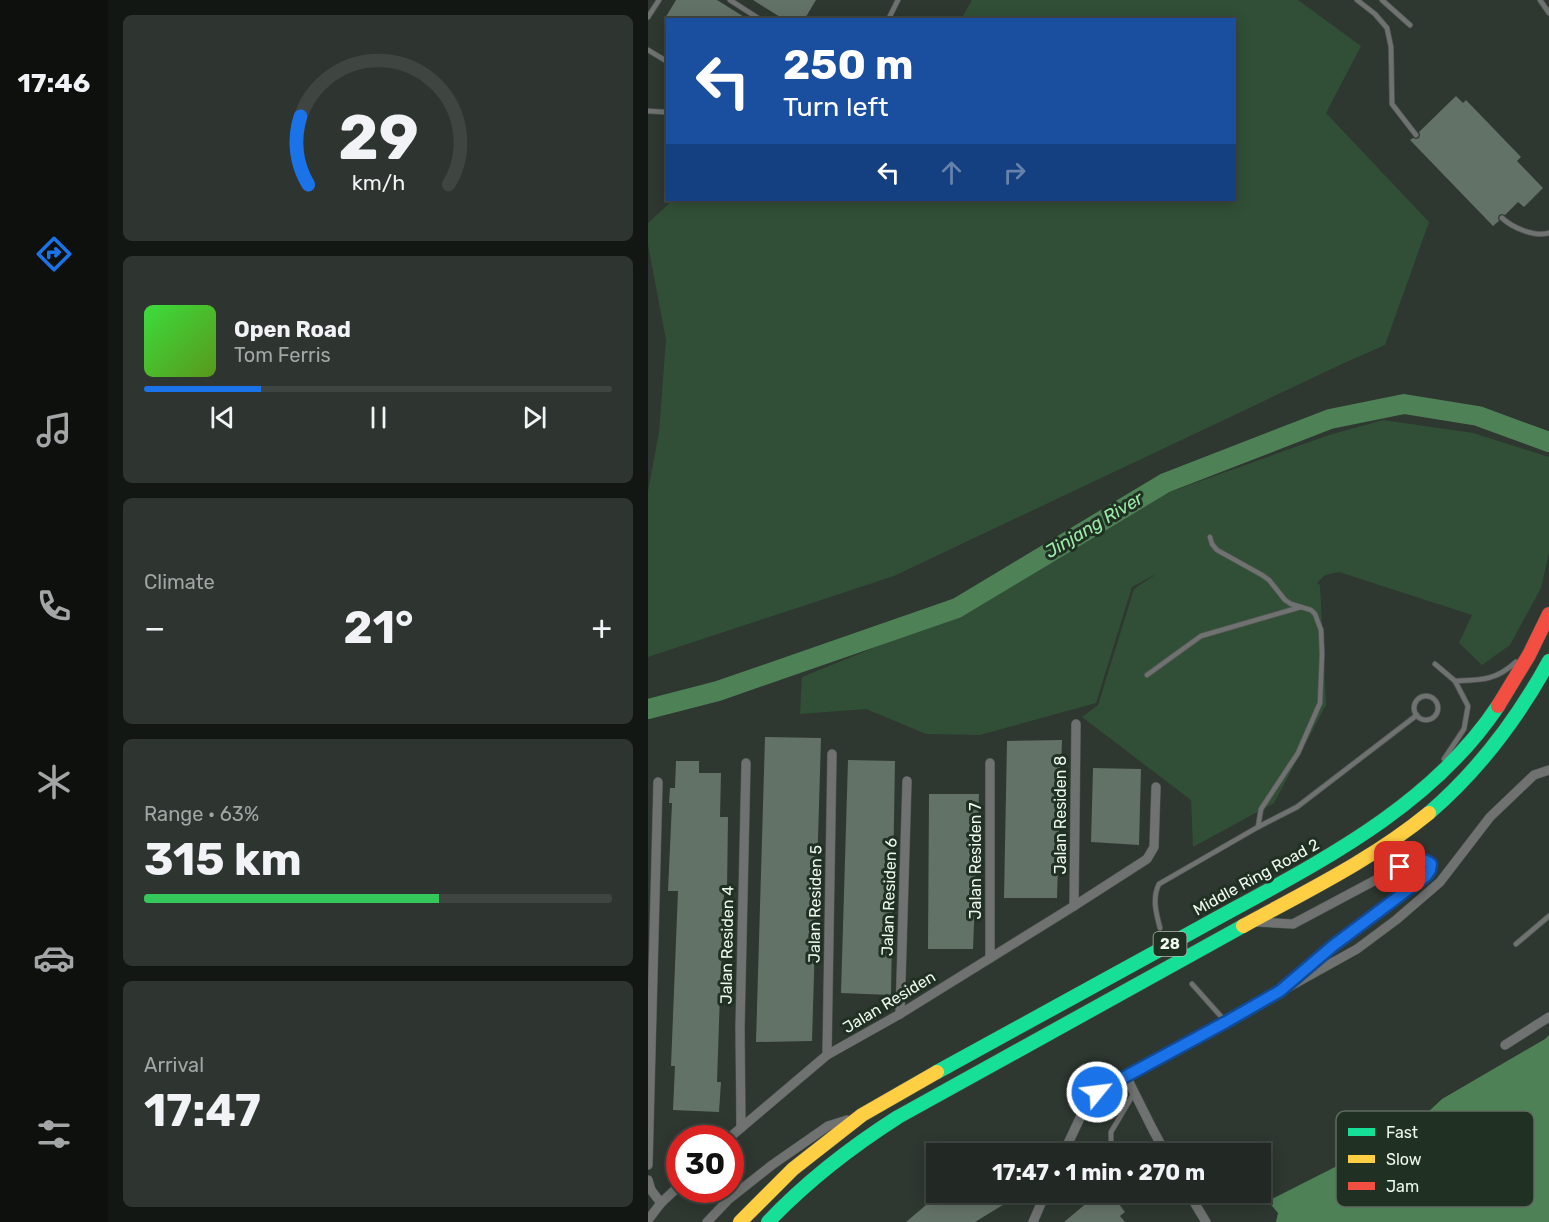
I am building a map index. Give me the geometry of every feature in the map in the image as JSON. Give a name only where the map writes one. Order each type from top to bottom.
[{"type":"highway","name":"Middle Ring Road 2","points":[[740,1222],[793,1169],[862,1115],[1244,904],[1345,846],[1398,811],[1451,764],[1498,708],[1518,675],[1549,614]]},
{"type":"highway","name":"28","points":[[768,1222],[805,1185],[849,1148],[879,1128],[1252,922],[1383,847],[1411,828],[1466,778],[1491,750],[1519,711],[1549,661]]},
{"type":"street","name":"Jalan Residen 8","points":[[1074,906],[1076,724]]},
{"type":"street","name":"Jalan Residen 5","points":[[827,1055],[832,754]]},
{"type":"street","name":"Jalan Residen 4","points":[[741,1125],[740,1017],[746,763]]},
{"type":"street","name":"Jalan Residen 7","points":[[990,763],[990,958]]},
{"type":"street","points":[[1068,1143],[1088,1101],[1097,1092],[1357,949],[1396,920],[1440,882],[1490,817],[1534,775],[1549,770]]},
{"type":"street","name":"Jalan Residen 6","points":[[900,1014],[907,781]]},
{"type":"street","points":[[648,1165],[658,782]]},
{"type":"street","name":"Jalan Residen","points":[[744,1125],[827,1055],[900,1014],[1147,859],[1154,847],[1156,787]]},
{"type":"street","points":[[1252,922],[1293,924],[1400,867],[1420,859],[1431,864],[1426,876],[1334,945],[1280,991]]},
{"type":"street","points":[[1505,1045],[1549,1017]]},
{"type":"street","points":[[1126,1076],[1160,1143]]},
{"type":"street","points":[[706,1222],[729,1199],[772,1165],[828,1126],[862,1115]]},
{"type":"street","points":[[648,1180],[651,1190],[661,1203]]},
{"type":"street","points":[[648,1220],[666,1198]]},
{"type":"street","points":[[1033,1222],[1041,1203]]},
{"type":"street","points":[[1195,1203],[1206,1222]]},
{"type":"lane","points":[[648,17],[659,0]]},
{"type":"lane","points":[[730,0],[758,18]]},
{"type":"lane","points":[[889,18],[898,0]]},
{"type":"lane","points":[[1357,0],[1375,14],[1387,28],[1391,47],[1392,104],[1416,135]]},
{"type":"lane","points":[[1382,0],[1410,25]]},
{"type":"lane","points":[[1540,0],[1549,13]]},
{"type":"lane","points":[[648,50],[666,61]]},
{"type":"lane","points":[[648,111],[664,112]]},
{"type":"lane","points":[[1502,218],[1527,232],[1543,235],[1549,233]]},
{"type":"lane","points":[[1210,537],[1217,550],[1269,580],[1285,600],[1311,610],[1321,630],[1320,703],[1298,753],[1261,809],[1258,827]]},
{"type":"lane","points":[[1147,675],[1201,636],[1301,608]]},
{"type":"lane","points":[[1455,681],[1482,681],[1494,677],[1509,668],[1536,641]]},
{"type":"lane","points":[[1423,791],[1464,729],[1468,706],[1455,681],[1435,664]]},
{"type":"lane","points":[[1424,696],[1431,696],[1435,699],[1438,706],[1434,717],[1423,719],[1416,715],[1414,707],[1417,700],[1424,696]]},
{"type":"lane","points":[[1160,928],[1155,907],[1156,890],[1159,884],[1297,807],[1416,715]]},
{"type":"lane","points":[[1516,944],[1549,916]]},
{"type":"lane","points":[[1192,984],[1226,1022]]},
{"type":"lane","points":[[1111,1143],[1111,1132],[1134,1093]]},
{"type":"shaded area","points":[[972,0],[1298,0],[1361,46],[1326,113],[1429,222],[1385,345],[894,576],[648,657],[648,491],[659,432],[666,340],[648,245],[648,223],[672,201],[1236,201],[1236,18],[962,18]]},
{"type":"shaded area","points":[[1383,420],[1473,433],[1549,457],[1549,553],[1541,588],[1510,645],[1482,665],[1459,643],[1472,615],[1339,572],[1325,575],[1317,583],[1320,585],[1326,705],[1274,803],[1193,847],[1191,800],[1082,717],[1098,705],[1134,589],[1158,573],[1132,587],[1096,703],[980,735],[926,734],[866,709],[800,714],[802,677],[947,618],[1083,540],[1136,504],[1329,435]]},
{"type":"shaded area","points":[[1549,1035],[1549,1222],[1276,1222],[1278,1213],[1270,1203],[1271,1199],[1336,1167],[1336,1207],[1534,1207],[1534,1111],[1429,1111],[1442,1099]]},
{"type":"building","points":[[676,0],[717,0],[746,18],[666,18],[664,20]]},
{"type":"building","points":[[753,0],[816,0],[805,18],[782,18]]},
{"type":"building","points":[[1456,96],[1463,103],[1466,100],[1521,157],[1517,161],[1543,188],[1524,207],[1518,202],[1505,215],[1499,215],[1499,221],[1493,226],[1410,140],[1419,138],[1419,132]]},
{"type":"building","points":[[765,737],[821,738],[812,1041],[756,1042]]},
{"type":"building","points":[[1062,740],[1057,898],[1004,898],[1007,741]]},
{"type":"building","points":[[848,760],[895,761],[891,995],[841,993]]},
{"type":"building","points":[[676,761],[699,761],[699,773],[721,773],[720,817],[728,817],[727,892],[724,892],[717,1082],[721,1082],[719,1112],[673,1110],[675,1066],[671,1066],[678,891],[668,891],[672,803],[669,803],[670,788],[675,788]]},
{"type":"building","points":[[1093,768],[1141,769],[1139,845],[1091,842]]},
{"type":"building","points":[[929,794],[979,794],[973,949],[928,949]]},
{"type":"building","points":[[929,1203],[1006,1203],[975,1222],[906,1222]]},
{"type":"building","points":[[1087,1203],[1118,1203],[1125,1212],[1120,1216],[1125,1222],[1064,1222]]},
{"type":"waterway","name":"Jinjang River","points":[[648,709],[718,691],[957,608],[1165,483],[1330,419],[1404,404],[1478,416],[1549,442]]},
{"type":"traffic: fast","points":[[1429,813],[1481,761],[1511,723],[1549,661]]},
{"type":"traffic: fast","points":[[937,1072],[1285,881],[1365,833],[1438,776],[1470,743],[1498,706]]},
{"type":"traffic: fast","points":[[768,1222],[830,1165],[898,1117],[1243,926]]},
{"type":"traffic: slow","points":[[1243,926],[1362,860],[1408,830],[1429,813]]},
{"type":"traffic: slow","points":[[740,1222],[793,1169],[862,1115],[937,1072]]},
{"type":"traffic: jam","points":[[1498,706],[1529,655],[1549,614]]},
{"type":"route","points":[[1097,1092],[1280,991],[1334,945],[1426,876],[1431,864],[1420,859],[1400,867]]}]
